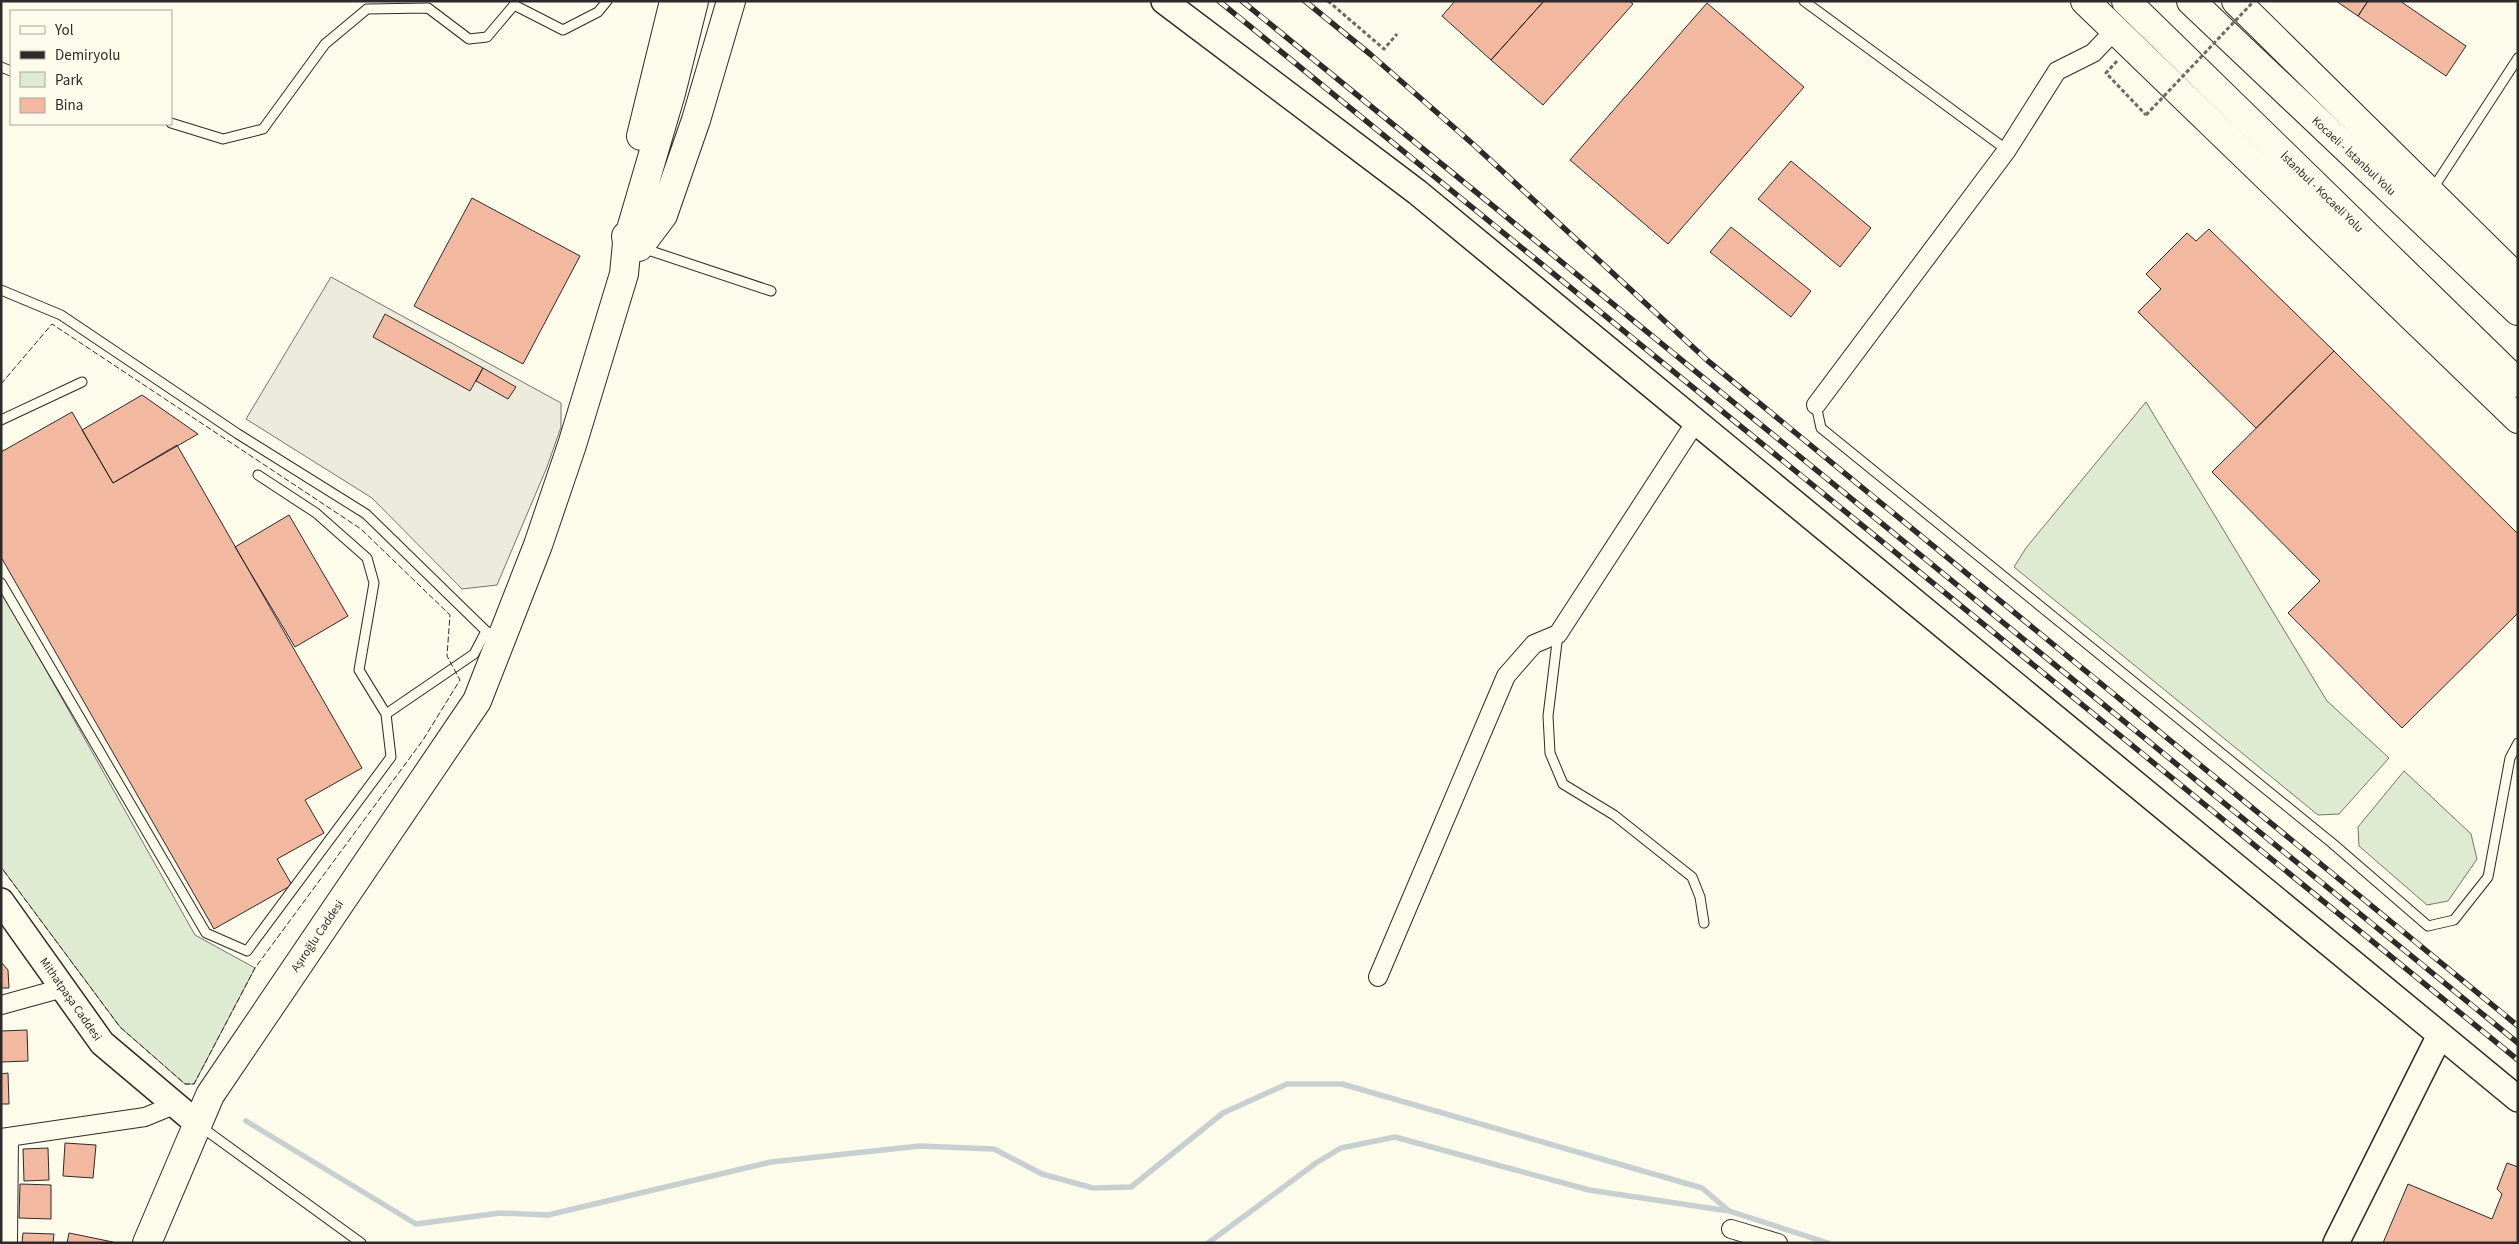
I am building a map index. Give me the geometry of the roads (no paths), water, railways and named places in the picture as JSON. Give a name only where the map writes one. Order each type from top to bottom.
[{"type":"main road","points":[[633,245],[622,209],[674,1]]},
{"type":"main road","points":[[678,97],[694,1]]},
{"type":"main road","points":[[633,245],[678,97],[712,1]]},
{"type":"main road","points":[[633,245],[663,215],[696,120],[731,1]]},
{"type":"main road","points":[[1164,1],[1417,192],[1697,420],[2518,1099]]},
{"type":"main road","points":[[2085,1],[2518,420]]},
{"type":"main road","name":"İstanbul - Kocaeli Yolu","points":[[2126,1],[2518,383]]},
{"type":"main road","name":"Kocaeli - İstanbul Yolu","points":[[2191,1],[2518,311]]},
{"type":"main road","points":[[2236,1],[2518,279]]},
{"type":"main road","name":"Aşıroğlu Caddesi","points":[[147,1243],[210,1095],[477,702],[494,634],[538,545],[572,445],[633,245]]},
{"type":"main road","name":"Mithatpaşa Caddesi","points":[[1,901],[102,1043],[198,1124]]},
{"type":"main road","points":[[2336,1243],[2440,1035]]},
{"type":"street","points":[[1816,405],[2007,150],[2057,71],[2093,53],[2115,30]]},
{"type":"street","points":[[1378,977],[1506,676],[1534,644],[1558,634],[1697,420]]},
{"type":"street","points":[[1,1005],[63,988]]},
{"type":"street","points":[[8,1243],[5,1138],[145,1117],[174,1105]]},
{"type":"street","points":[[1731,1229],[1778,1243]]},
{"type":"lane","points":[[172,123],[223,139],[263,129],[325,44],[367,9],[428,8],[469,39],[487,37],[514,5],[563,30],[598,12],[606,1]]},
{"type":"lane","points":[[1804,1],[2007,150]]},
{"type":"lane","points":[[2430,194],[2518,58]]},
{"type":"lane","points":[[633,245],[771,292]]},
{"type":"lane","points":[[1,290],[61,315],[238,434],[366,514],[494,634],[474,654],[386,714]]},
{"type":"lane","points":[[1,420],[82,382]]},
{"type":"lane","points":[[1816,405],[1821,428],[2324,837],[2428,926],[2454,920],[2488,877],[2510,758],[2518,743]]},
{"type":"lane","points":[[1,583],[206,933],[247,951],[391,757],[386,714],[359,670],[374,583],[367,558],[316,513],[258,474]]},
{"type":"lane","points":[[1558,634],[1548,716],[1550,754],[1564,784],[1614,815],[1692,877],[1700,898],[1704,923]]},
{"type":"lane","points":[[198,1124],[361,1243]]},
{"type":"waterway","points":[[246,1121],[416,1224],[500,1213],[548,1215],[771,1162],[920,1146],[994,1149],[1042,1174],[1093,1188],[1131,1187],[1223,1113],[1287,1084],[1342,1084],[1702,1188],[1729,1211]]},
{"type":"waterway","points":[[1208,1243],[1316,1163],[1341,1148],[1395,1137],[1589,1190],[1729,1211],[1828,1243]]},
{"type":"railway","points":[[1219,1],[2518,1060]]},
{"type":"railway","points":[[1242,1],[2518,1043]]},
{"type":"railway","points":[[1305,1],[1370,54],[1474,145],[1708,361],[2518,1026]]}]
